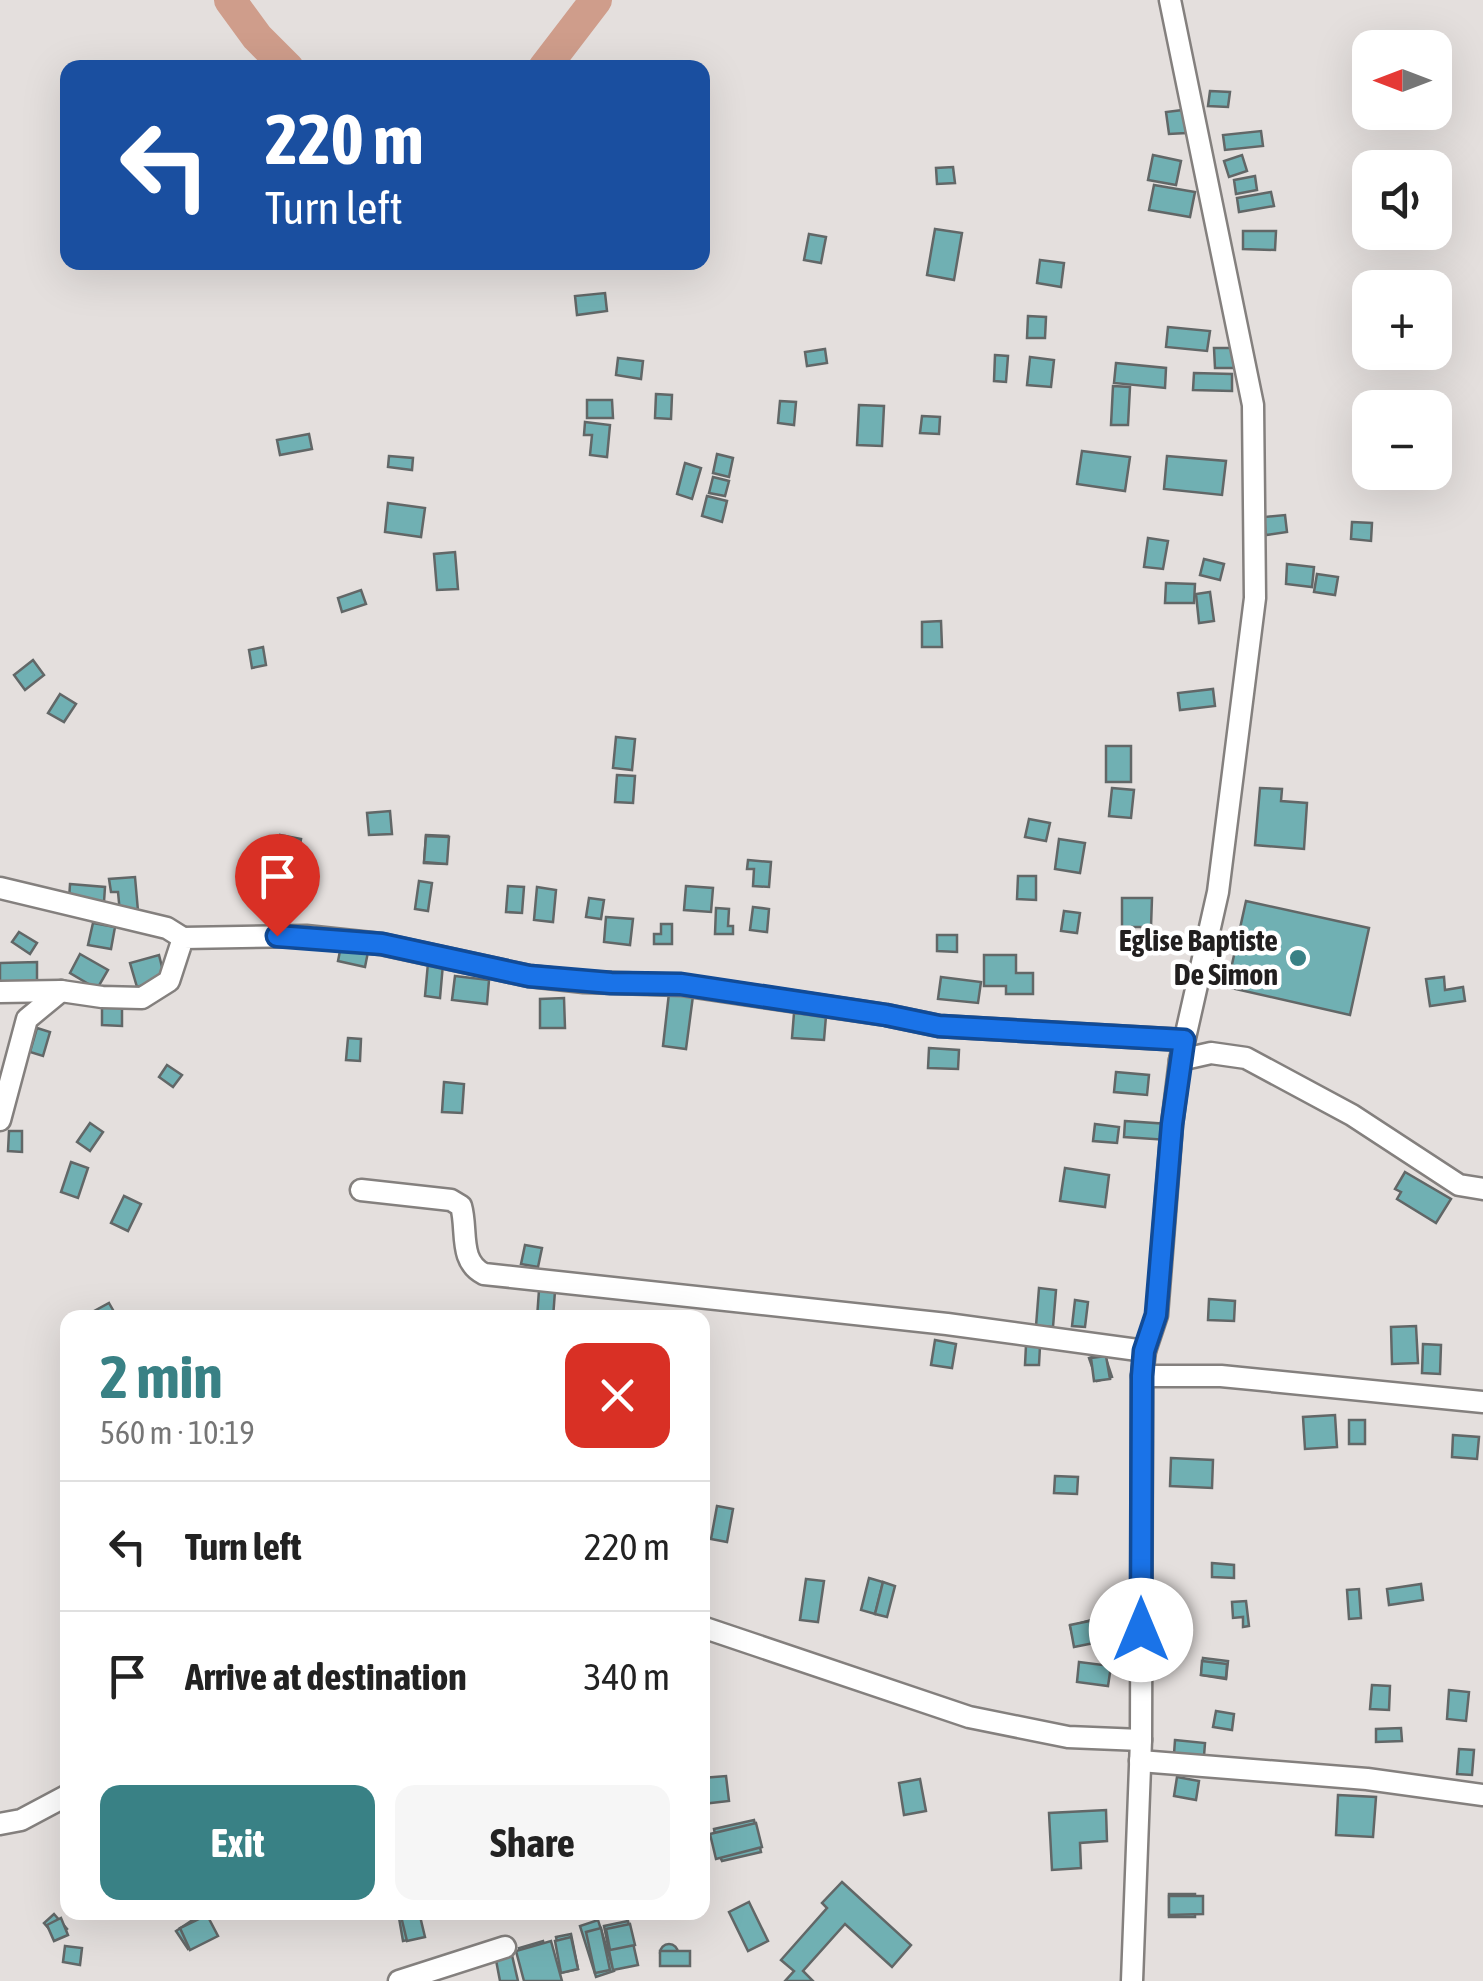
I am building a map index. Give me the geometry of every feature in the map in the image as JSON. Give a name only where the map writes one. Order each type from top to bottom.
[{"type":"street","points":[[1132,1981],[1140,1750],[1144,1351],[1156,1315],[1182,1050],[1218,892],[1255,598],[1253,405],[1170,0]]},
{"type":"street","points":[[0,888],[167,928],[184,938],[306,936],[382,944],[529,976],[602,983],[681,984],[939,1026],[1246,1058],[1352,1114],[1459,1185],[1483,1189]]},
{"type":"street","points":[[0,992],[60,990],[142,998],[169,981],[184,938]]},
{"type":"street","points":[[0,1120],[27,1020],[60,990]]},
{"type":"street","points":[[361,1190],[451,1200],[461,1206],[466,1256],[474,1269],[484,1274],[946,1324],[1144,1351]]},
{"type":"street","points":[[1142,1376],[1221,1376],[1483,1402]]},
{"type":"street","points":[[710,1630],[969,1717],[1140,1750],[1483,1795]]},
{"type":"street","points":[[0,1824],[21,1820],[60,1799]]},
{"type":"street","points":[[399,1981],[464,1971],[506,1948]]},
{"type":"building","points":[[1210,91],[1230,92],[1228,107],[1208,106]]},
{"type":"building","points":[[1183,110],[1186,133],[1169,134],[1166,112]]},
{"type":"building","points":[[1261,131],[1263,146],[1225,150],[1223,135]]},
{"type":"building","points":[[1153,155],[1181,161],[1176,185],[1148,180]]},
{"type":"building","points":[[1242,155],[1247,171],[1229,177],[1224,161]]},
{"type":"building","points":[[953,167],[955,183],[937,184],[936,168]]},
{"type":"building","points":[[1255,176],[1257,190],[1236,194],[1234,180]]},
{"type":"building","points":[[1154,185],[1195,192],[1190,217],[1149,210]]},
{"type":"building","points":[[1271,192],[1274,206],[1239,212],[1237,198]]},
{"type":"building","points":[[935,229],[962,233],[954,280],[927,275]]},
{"type":"building","points":[[1243,231],[1276,231],[1275,250],[1243,249]]},
{"type":"building","points":[[809,234],[826,237],[821,263],[804,260]]},
{"type":"building","points":[[1040,260],[1064,263],[1061,287],[1037,283]]},
{"type":"building","points":[[605,293],[607,311],[577,315],[575,296]]},
{"type":"building","points":[[1028,316],[1046,317],[1045,338],[1027,338]]},
{"type":"building","points":[[1168,327],[1210,331],[1207,351],[1166,347]]},
{"type":"building","points":[[1214,348],[1233,348],[1234,368],[1215,368]]},
{"type":"building","points":[[825,349],[827,363],[807,366],[805,352]]},
{"type":"building","points":[[995,355],[1008,356],[1006,382],[994,381]]},
{"type":"building","points":[[1030,357],[1054,360],[1051,387],[1027,385]]},
{"type":"building","points":[[618,358],[643,361],[641,379],[616,375]]},
{"type":"building","points":[[1116,363],[1166,368],[1165,388],[1114,383]]},
{"type":"building","points":[[1194,373],[1232,374],[1232,391],[1193,390]]},
{"type":"building","points":[[1113,386],[1130,387],[1128,425],[1111,425]]},
{"type":"building","points":[[656,394],[672,395],[671,419],[655,418]]},
{"type":"building","points":[[587,400],[612,400],[613,418],[587,418]]},
{"type":"building","points":[[780,401],[796,402],[794,425],[778,423]]},
{"type":"building","points":[[859,405],[884,406],[882,446],[857,445]]},
{"type":"building","points":[[922,416],[940,417],[939,434],[920,433]]},
{"type":"building","points":[[585,422],[610,425],[607,457],[590,455],[592,435],[584,435]]},
{"type":"building","points":[[309,434],[312,449],[280,455],[277,440]]},
{"type":"building","points":[[1082,451],[1130,457],[1125,491],[1077,484]]},
{"type":"building","points":[[717,454],[733,458],[729,477],[713,473]]},
{"type":"building","points":[[389,456],[413,458],[412,470],[388,467]]},
{"type":"building","points":[[1167,456],[1226,461],[1222,495],[1164,489]]},
{"type":"building","points":[[685,463],[701,468],[692,499],[677,494]]},
{"type":"building","points":[[713,477],[729,481],[725,496],[709,493]]},
{"type":"building","points":[[707,496],[727,501],[722,522],[702,516]]},
{"type":"building","points":[[388,503],[425,508],[421,537],[385,532]]},
{"type":"building","points":[[1285,515],[1287,532],[1266,535],[1264,517]]},
{"type":"building","points":[[1352,522],[1372,523],[1371,541],[1351,539]]},
{"type":"building","points":[[1148,538],[1168,541],[1163,569],[1144,567]]},
{"type":"building","points":[[455,552],[458,589],[437,590],[434,554]]},
{"type":"building","points":[[1204,559],[1224,564],[1220,580],[1200,575]]},
{"type":"building","points":[[1287,564],[1314,567],[1312,587],[1286,584]]},
{"type":"building","points":[[1317,574],[1338,577],[1335,595],[1314,592]]},
{"type":"building","points":[[1166,583],[1195,584],[1194,603],[1165,603]]},
{"type":"building","points":[[361,590],[366,604],[342,612],[338,598]]},
{"type":"building","points":[[1210,592],[1214,621],[1199,623],[1196,594]]},
{"type":"building","points":[[941,621],[942,647],[922,647],[922,622]]},
{"type":"building","points":[[263,647],[266,665],[252,668],[249,650]]},
{"type":"building","points":[[33,660],[44,675],[25,690],[14,675]]},
{"type":"building","points":[[1213,689],[1215,706],[1180,710],[1178,693]]},
{"type":"building","points":[[60,694],[76,704],[64,722],[48,713]]},
{"type":"building","points":[[616,737],[635,739],[632,770],[613,768]]},
{"type":"building","points":[[1106,746],[1131,746],[1131,782],[1106,782]]},
{"type":"building","points":[[617,775],[635,776],[633,803],[615,802]]},
{"type":"building","points":[[1112,788],[1134,790],[1131,818],[1109,816]]},
{"type":"building","points":[[1260,788],[1282,789],[1281,801],[1307,803],[1304,849],[1255,845]]},
{"type":"building","points":[[390,811],[392,834],[369,835],[367,813]]},
{"type":"building","points":[[1029,819],[1050,823],[1046,841],[1025,837]]},
{"type":"building","points":[[280,835],[301,839],[295,875],[274,871]]},
{"type":"building","points":[[426,835],[448,836],[446,864],[424,863]]},
{"type":"building","points":[[426,836],[449,837],[447,864],[424,862]]},
{"type":"building","points":[[1059,839],[1085,843],[1080,873],[1055,869]]},
{"type":"building","points":[[748,860],[771,862],[769,887],[753,886],[754,869],[747,869]]},
{"type":"building","points":[[1018,876],[1036,876],[1036,900],[1017,899]]},
{"type":"building","points":[[135,877],[138,911],[120,913],[118,892],[111,892],[109,879]]},
{"type":"building","points":[[419,881],[432,883],[428,911],[415,909]]},
{"type":"building","points":[[70,884],[105,887],[104,902],[69,900]]},
{"type":"building","points":[[508,886],[524,887],[522,913],[506,912]]},
{"type":"building","points":[[686,886],[713,888],[711,912],[684,910]]},
{"type":"building","points":[[537,887],[556,890],[553,922],[534,920]]},
{"type":"building","points":[[589,898],[604,900],[601,919],[586,917]]},
{"type":"building","points":[[1122,898],[1152,898],[1151,927],[1122,927]]},
{"type":"building","name":"Eglise Baptiste De Simon","points":[[1246,901],[1369,928],[1350,1015],[1227,987]]},
{"type":"building","points":[[753,907],[769,909],[767,932],[750,930]]},
{"type":"building","points":[[716,908],[729,909],[728,926],[733,926],[733,934],[715,934]]},
{"type":"building","points":[[1064,911],[1080,913],[1077,933],[1061,931]]},
{"type":"building","points":[[606,917],[633,919],[630,945],[604,942]]},
{"type":"building","points":[[93,923],[115,927],[111,949],[88,945]]},
{"type":"building","points":[[661,924],[672,924],[672,944],[654,944],[654,934],[661,934]]},
{"type":"building","points":[[19,932],[37,943],[30,954],[12,942]]},
{"type":"building","points":[[937,935],[957,935],[957,952],[937,951]]},
{"type":"building","points":[[341,946],[368,952],[365,967],[338,961]]},
{"type":"building","points":[[80,954],[108,970],[97,989],[70,973]]},
{"type":"building","points":[[159,955],[165,979],[137,987],[130,963]]},
{"type":"building","points":[[984,955],[1016,955],[1016,973],[1033,973],[1033,994],[1006,994],[1006,986],[984,986]]},
{"type":"building","points":[[37,962],[37,983],[0,985],[0,963]]},
{"type":"building","points":[[428,963],[443,964],[440,998],[425,996]]},
{"type":"building","points":[[455,976],[489,980],[487,1004],[452,1000]]},
{"type":"building","points":[[941,977],[981,982],[978,1003],[938,999]]},
{"type":"building","points":[[1444,977],[1445,990],[1463,987],[1465,1001],[1430,1006],[1426,979]]},
{"type":"building","points":[[669,993],[693,996],[686,1049],[663,1046]]},
{"type":"building","points":[[564,998],[565,1028],[540,1028],[540,999]]},
{"type":"building","points":[[102,1000],[122,1000],[122,1026],[102,1025]]},
{"type":"building","points":[[794,1013],[826,1016],[824,1040],[792,1038]]},
{"type":"building","points":[[37,1028],[50,1032],[43,1056],[30,1052]]},
{"type":"building","points":[[348,1038],[361,1039],[360,1061],[346,1060]]},
{"type":"building","points":[[929,1048],[959,1050],[958,1069],[928,1068]]},
{"type":"building","points":[[167,1065],[182,1075],[173,1087],[159,1077]]},
{"type":"building","points":[[1116,1072],[1149,1075],[1147,1095],[1114,1092]]},
{"type":"building","points":[[444,1082],[464,1084],[462,1113],[442,1112]]},
{"type":"building","points":[[1125,1121],[1169,1124],[1168,1140],[1124,1137]]},
{"type":"building","points":[[90,1123],[103,1132],[90,1151],[77,1142]]},
{"type":"building","points":[[1095,1124],[1119,1127],[1117,1143],[1093,1141]]},
{"type":"building","points":[[9,1131],[22,1131],[22,1152],[8,1151]]},
{"type":"building","points":[[71,1162],[88,1168],[78,1198],[61,1192]]},
{"type":"building","points":[[1065,1168],[1109,1175],[1105,1207],[1060,1201]]},
{"type":"building","points":[[1405,1172],[1451,1199],[1436,1223],[1397,1199],[1401,1192],[1395,1189]]},
{"type":"building","points":[[124,1196],[141,1204],[128,1231],[111,1223]]},
{"type":"building","points":[[525,1245],[542,1248],[538,1267],[521,1264]]},
{"type":"building","points":[[1039,1288],[1056,1290],[1053,1327],[1036,1326]]},
{"type":"building","points":[[539,1290],[555,1291],[554,1310],[538,1310]]},
{"type":"building","points":[[1209,1299],[1235,1301],[1234,1321],[1208,1320]]},
{"type":"building","points":[[1075,1300],[1088,1302],[1085,1327],[1072,1326]]},
{"type":"building","points":[[1416,1326],[1418,1363],[1392,1364],[1391,1327]]},
{"type":"building","points":[[935,1340],[956,1344],[952,1368],[931,1365]]},
{"type":"building","points":[[1423,1344],[1441,1345],[1440,1374],[1422,1373]]},
{"type":"building","points":[[1026,1345],[1040,1346],[1039,1365],[1025,1365]]},
{"type":"building","points":[[1104,1353],[1112,1377],[1097,1381],[1089,1358]]},
{"type":"building","points":[[1106,1356],[1110,1379],[1094,1381],[1091,1358]]},
{"type":"building","points":[[1335,1415],[1337,1447],[1305,1449],[1303,1417]]},
{"type":"building","points":[[1349,1420],[1365,1420],[1365,1444],[1349,1444]]},
{"type":"building","points":[[1453,1435],[1479,1437],[1477,1459],[1452,1457]]},
{"type":"building","points":[[1171,1458],[1213,1460],[1212,1488],[1170,1486]]},
{"type":"building","points":[[1055,1476],[1078,1477],[1077,1494],[1054,1493]]},
{"type":"building","points":[[717,1506],[733,1509],[727,1542],[711,1539]]},
{"type":"building","points":[[1212,1563],[1234,1565],[1234,1578],[1212,1577]]},
{"type":"building","points":[[869,1578],[883,1582],[875,1614],[861,1610]]},
{"type":"building","points":[[806,1579],[824,1581],[818,1622],[800,1620]]},
{"type":"building","points":[[883,1582],[895,1586],[887,1617],[875,1614]]},
{"type":"building","points":[[1421,1584],[1423,1600],[1389,1605],[1387,1589]]},
{"type":"building","points":[[1359,1589],[1361,1618],[1349,1619],[1347,1590]]},
{"type":"building","points":[[1246,1601],[1249,1626],[1243,1627],[1243,1617],[1233,1618],[1232,1602]]},
{"type":"building","points":[[1105,1616],[1110,1635],[1075,1645],[1070,1626]]},
{"type":"building","points":[[1109,1617],[1114,1639],[1074,1647],[1070,1625]]},
{"type":"building","points":[[1203,1658],[1228,1661],[1226,1679],[1201,1675]]},
{"type":"building","points":[[1202,1661],[1227,1664],[1226,1678],[1201,1675]]},
{"type":"building","points":[[1079,1662],[1111,1666],[1108,1686],[1077,1682]]},
{"type":"building","points":[[1372,1685],[1390,1686],[1389,1710],[1370,1709]]},
{"type":"building","points":[[1449,1690],[1469,1692],[1466,1721],[1447,1719]]},
{"type":"building","points":[[1216,1711],[1234,1714],[1232,1730],[1213,1727]]},
{"type":"building","points":[[1401,1728],[1402,1741],[1376,1742],[1376,1729]]},
{"type":"building","points":[[1175,1740],[1205,1743],[1204,1756],[1174,1754]]},
{"type":"building","points":[[1459,1749],[1474,1750],[1472,1775],[1457,1774]]},
{"type":"building","points":[[726,1776],[729,1801],[710,1803],[710,1777]]},
{"type":"building","points":[[1177,1777],[1199,1781],[1196,1800],[1174,1796]]},
{"type":"building","points":[[920,1779],[926,1811],[904,1815],[899,1783]]},
{"type":"building","points":[[1338,1795],[1376,1797],[1373,1837],[1336,1835]]},
{"type":"building","points":[[1106,1810],[1107,1841],[1080,1843],[1081,1868],[1052,1870],[1049,1813]]},
{"type":"building","points":[[754,1820],[761,1852],[722,1861],[713,1841],[714,1829]]},
{"type":"building","points":[[756,1823],[762,1847],[716,1859],[710,1834]]},
{"type":"building","points":[[842,1882],[911,1945],[892,1967],[845,1924],[803,1971],[813,1981],[785,1981],[794,1971],[781,1960],[827,1908],[822,1903]]},
{"type":"building","points":[[1169,1894],[1195,1894],[1195,1917],[1169,1917]]},
{"type":"building","points":[[1169,1896],[1203,1896],[1203,1914],[1169,1915]]},
{"type":"building","points":[[749,1902],[768,1941],[748,1951],[729,1912]]},
{"type":"building","points":[[54,1914],[67,1929],[57,1938],[44,1923]]},
{"type":"building","points":[[60,1918],[68,1935],[54,1941],[47,1925]]},
{"type":"building","points":[[192,1920],[203,1920],[212,1933],[188,1949],[176,1931]]},
{"type":"building","points":[[197,1920],[210,1920],[218,1936],[190,1950],[180,1928]]},
{"type":"building","points":[[399,1920],[418,1920],[421,1937],[403,1941]]},
{"type":"building","points":[[402,1920],[421,1920],[425,1937],[407,1941]]},
{"type":"building","points":[[598,1920],[614,1971],[596,1977],[580,1926]]},
{"type":"building","points":[[628,1921],[638,1965],[613,1970],[604,1926]]},
{"type":"building","points":[[630,1924],[635,1945],[610,1950],[606,1929]]},
{"type":"building","points":[[601,1928],[610,1970],[595,1973],[586,1932]]},
{"type":"building","points":[[571,1934],[578,1969],[564,1972],[556,1937]]},
{"type":"building","points":[[571,1937],[578,1969],[561,1973],[555,1941]]},
{"type":"building","points":[[543,1941],[553,1981],[527,1981],[519,1948]]},
{"type":"building","points":[[551,1941],[562,1981],[524,1981],[516,1951]]},
{"type":"building","points":[[669,1944],[676,1946],[676,1960],[669,1962],[662,1960],[660,1953],[662,1946]]},
{"type":"building","points":[[65,1946],[82,1948],[80,1965],[63,1962]]},
{"type":"building","points":[[511,1951],[518,1981],[500,1981],[495,1955]]},
{"type":"building","points":[[660,1951],[690,1951],[690,1966],[660,1966]]},
{"type":"waterway","points":[[230,0],[280,60]]},
{"type":"waterway","points":[[550,60],[596,0]]},
{"type":"place","name":"Eglise Baptiste De Simon","points":[[1298,958]]},
{"type":"route","points":[[277,936],[382,944],[529,976],[584,982],[681,984],[939,1026],[1184,1040],[1172,1124],[1156,1315],[1144,1351],[1142,1376],[1141,1630]]}]
